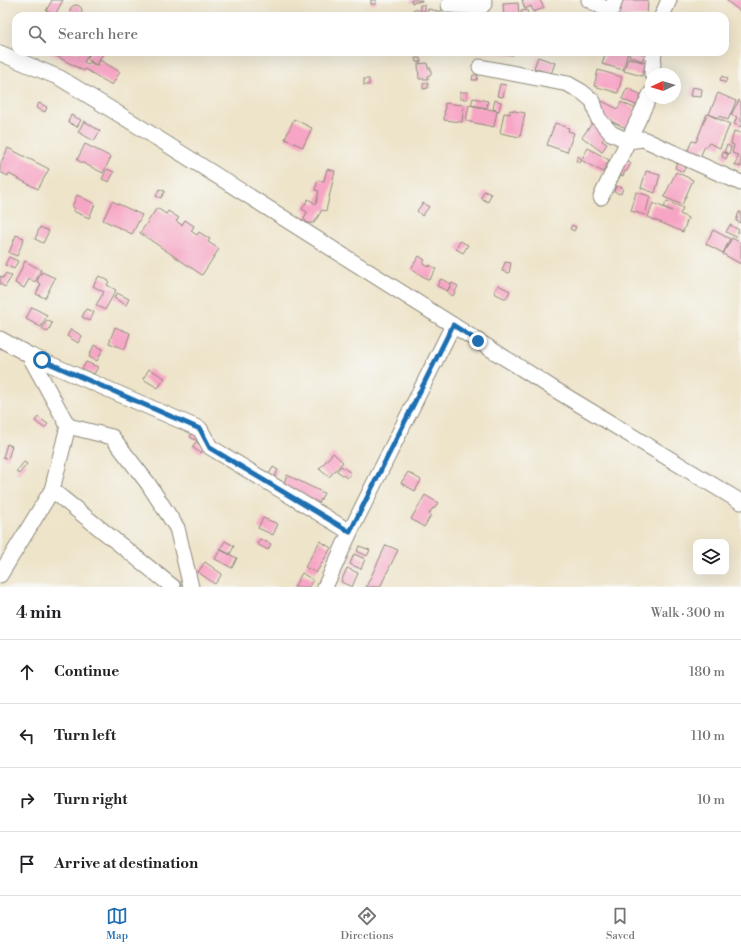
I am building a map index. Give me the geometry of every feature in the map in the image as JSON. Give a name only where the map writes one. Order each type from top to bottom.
[{"type":"street","points":[[449,5],[482,7],[484,0]]},
{"type":"street","points":[[589,0],[604,8],[612,9],[615,0]]},
{"type":"street","points":[[664,12],[669,0]]},
{"type":"street","points":[[0,53],[60,78],[554,389],[741,502]]},
{"type":"street","points":[[653,68],[654,56]]},
{"type":"street","points":[[480,67],[568,84],[582,92],[593,101],[598,118],[611,133],[628,141],[643,139],[741,183]]},
{"type":"street","points":[[601,197],[646,104]]},
{"type":"street","points":[[325,587],[350,532],[453,325]]},
{"type":"street","points":[[0,339],[29,355],[200,429],[210,448],[350,532]]},
{"type":"street","points":[[0,575],[52,490],[68,426],[29,355]]},
{"type":"street","points":[[68,426],[112,437],[147,482],[177,528],[191,587]]},
{"type":"street","points":[[52,490],[173,587]]},
{"type":"building","points":[[52,0],[63,0],[57,12],[46,11]]},
{"type":"building","points":[[371,0],[376,0],[376,4],[371,4]]},
{"type":"building","points":[[411,0],[422,0],[422,1],[412,3]]},
{"type":"building","points":[[522,0],[540,0],[544,8],[533,12],[531,6],[525,9]]},
{"type":"building","points":[[623,0],[648,0],[647,12],[617,12],[618,4],[622,4]]},
{"type":"building","points":[[726,0],[741,0],[741,12]]},
{"type":"building","points":[[518,3],[519,12],[504,12],[503,4]]},
{"type":"building","points":[[74,5],[78,5],[82,9],[82,12],[70,12],[70,9]]},
{"type":"building","points":[[420,5],[425,5],[425,11],[420,11]]},
{"type":"building","points":[[414,9],[418,10],[418,12],[413,12]]},
{"type":"building","points":[[428,9],[438,11],[438,12],[428,12]]},
{"type":"building","points":[[449,9],[449,12],[441,12],[441,10]]},
{"type":"building","points":[[468,10],[477,11],[477,12],[468,12]]},
{"type":"building","points":[[56,56],[88,56],[84,62],[88,64],[90,62],[97,66],[100,60],[120,72],[112,85],[85,69],[84,71]]},
{"type":"building","points":[[89,56],[102,56],[96,65],[87,59]]},
{"type":"building","points":[[605,56],[627,56],[623,70],[602,64]]},
{"type":"building","points":[[629,56],[644,56],[642,61]]},
{"type":"building","points":[[538,57],[555,63],[551,74],[534,68]]},
{"type":"building","points":[[415,58],[420,58],[421,62],[416,62]]},
{"type":"building","points":[[628,58],[646,63],[642,76],[624,71]]},
{"type":"building","points":[[427,63],[428,68],[431,68],[431,75],[428,75],[428,79],[419,79],[418,64]]},
{"type":"building","points":[[598,70],[622,77],[618,93],[594,86]]},
{"type":"building","points":[[473,75],[478,75],[477,80],[472,80]]},
{"type":"building","points":[[722,76],[727,79],[725,83],[720,80]]},
{"type":"building","points":[[364,79],[369,79],[369,85],[364,85]]},
{"type":"building","points":[[428,82],[428,88],[423,89],[423,83]]},
{"type":"building","points":[[500,84],[506,85],[503,97],[497,96]]},
{"type":"building","points":[[692,87],[702,89],[701,97],[690,96]]},
{"type":"building","points":[[627,88],[642,95],[638,106],[622,99]]},
{"type":"building","points":[[460,92],[467,92],[467,99],[460,99]]},
{"type":"building","points":[[718,93],[736,101],[728,120],[709,114]]},
{"type":"building","points":[[473,98],[488,101],[487,108],[471,105]]},
{"type":"building","points":[[495,100],[501,102],[499,111],[493,109]]},
{"type":"building","points":[[739,100],[741,102],[741,127],[734,124],[737,117],[731,115]]},
{"type":"building","points":[[602,101],[618,109],[621,102],[636,109],[628,129],[602,117],[600,106]]},
{"type":"building","points":[[39,103],[47,107],[45,112],[36,108]]},
{"type":"building","points":[[445,103],[464,105],[462,122],[444,120]]},
{"type":"building","points":[[469,105],[497,111],[494,127],[466,121]]},
{"type":"building","points":[[510,110],[525,113],[520,137],[500,133],[504,113],[510,114]]},
{"type":"building","points":[[707,114],[730,124],[720,148],[709,143],[705,146],[700,157],[687,152],[692,141],[696,142]]},
{"type":"building","points":[[71,115],[81,120],[77,127],[68,122]]},
{"type":"building","points":[[294,119],[312,128],[303,147],[285,139]]},
{"type":"building","points":[[84,121],[100,131],[94,141],[78,132]]},
{"type":"building","points":[[594,121],[608,132],[602,141],[607,144],[602,152],[582,137]]},
{"type":"building","points":[[555,123],[569,128],[568,131],[574,133],[567,152],[547,145]]},
{"type":"building","points":[[734,131],[741,133],[741,167],[735,165],[738,155],[732,153],[734,145],[731,144]]},
{"type":"building","points":[[85,144],[111,157],[103,173],[77,160]]},
{"type":"building","points":[[727,145],[731,147],[729,154],[724,152]]},
{"type":"building","points":[[8,148],[49,169],[38,189],[9,174],[8,176],[0,172],[0,165]]},
{"type":"building","points":[[588,148],[609,160],[603,172],[581,160],[580,163],[576,161],[578,156],[582,159]]},
{"type":"building","points":[[723,152],[728,154],[726,159],[722,157]]},
{"type":"building","points":[[624,160],[631,163],[623,176],[617,173]]},
{"type":"building","points":[[677,162],[686,166],[683,172],[675,168]]},
{"type":"building","points":[[107,169],[114,172],[109,182],[102,179]]},
{"type":"building","points":[[327,169],[335,171],[326,211],[322,210],[314,223],[308,223],[304,219],[307,212],[302,209],[308,199],[316,204],[319,191],[315,190],[318,180],[324,181]]},
{"type":"building","points":[[646,171],[660,175],[655,193],[641,188]]},
{"type":"building","points":[[676,172],[693,180],[682,205],[664,197]]},
{"type":"building","points":[[616,186],[623,188],[621,194],[614,192]]},
{"type":"building","points":[[159,189],[165,191],[161,198],[156,196]]},
{"type":"building","points":[[484,191],[491,194],[488,202],[481,198]]},
{"type":"building","points":[[636,192],[650,196],[645,215],[631,211]]},
{"type":"building","points":[[77,195],[95,204],[89,218],[73,211],[75,208],[72,207]]},
{"type":"building","points":[[112,201],[142,215],[132,234],[103,220]]},
{"type":"building","points":[[667,201],[683,208],[680,214],[688,218],[683,232],[648,217],[653,203],[672,211],[664,207]]},
{"type":"building","points":[[423,203],[429,207],[422,216],[417,211]]},
{"type":"building","points":[[157,208],[166,214],[168,211],[179,218],[176,221],[182,225],[185,220],[194,226],[191,231],[197,235],[199,232],[210,239],[208,242],[219,249],[202,275],[140,233]]},
{"type":"building","points":[[739,212],[741,212],[741,223],[736,221]]},
{"type":"building","points":[[572,225],[576,227],[574,231],[570,229]]},
{"type":"building","points":[[730,225],[739,230],[736,237],[726,232]]},
{"type":"building","points":[[40,227],[49,231],[43,243],[35,239]]},
{"type":"building","points":[[713,230],[730,239],[723,253],[706,244]]},
{"type":"building","points":[[16,235],[24,238],[17,256],[9,253]]},
{"type":"building","points":[[732,238],[741,243],[741,264],[723,254]]},
{"type":"building","points":[[460,241],[468,245],[463,253],[456,249]]},
{"type":"building","points":[[419,256],[425,260],[423,263],[428,267],[430,265],[436,269],[429,280],[411,269]]},
{"type":"building","points":[[9,257],[18,261],[14,269],[5,265]]},
{"type":"building","points":[[25,261],[41,270],[35,282],[29,279],[24,288],[15,283]]},
{"type":"building","points":[[505,262],[511,263],[509,273],[502,271]]},
{"type":"building","points":[[42,272],[55,278],[45,298],[36,294],[41,284],[37,281]]},
{"type":"building","points":[[6,273],[12,276],[5,287],[0,284],[0,276],[3,278]]},
{"type":"building","points":[[99,276],[109,281],[107,285],[116,290],[105,310],[96,305],[104,292],[93,286]]},
{"type":"building","points":[[441,279],[451,284],[447,291],[437,286]]},
{"type":"building","points":[[452,283],[458,286],[453,296],[447,292]]},
{"type":"building","points":[[498,285],[510,291],[506,299],[494,293]]},
{"type":"building","points":[[117,293],[129,299],[126,305],[114,298]]},
{"type":"building","points":[[32,307],[47,315],[41,327],[26,319]]},
{"type":"building","points":[[86,309],[94,312],[90,321],[82,317]]},
{"type":"building","points":[[47,320],[52,323],[48,332],[42,329]]},
{"type":"building","points":[[115,327],[130,333],[125,349],[109,343]]},
{"type":"building","points":[[71,329],[82,336],[78,343],[67,336]]},
{"type":"building","points":[[94,345],[103,349],[97,361],[89,357]]},
{"type":"building","points":[[86,362],[98,367],[94,374],[82,369]]},
{"type":"building","points":[[149,369],[165,378],[158,388],[143,379]]},
{"type":"building","points":[[38,417],[48,424],[44,428],[35,421]]},
{"type":"building","points":[[193,431],[201,435],[197,441],[190,437]]},
{"type":"building","points":[[196,442],[204,448],[201,453],[192,447]]},
{"type":"building","points":[[7,444],[12,446],[8,459],[3,457]]},
{"type":"building","points":[[333,453],[343,462],[329,477],[319,469]]},
{"type":"building","points":[[24,462],[27,464],[19,474],[16,472]]},
{"type":"building","points":[[341,466],[351,473],[347,478],[337,471]]},
{"type":"building","points":[[273,467],[278,470],[273,480],[267,478]]},
{"type":"building","points":[[408,472],[421,480],[415,491],[401,483]]},
{"type":"building","points":[[287,475],[324,493],[319,503],[283,485]]},
{"type":"building","points":[[425,495],[438,503],[429,514],[431,515],[424,527],[411,519]]},
{"type":"building","points":[[263,518],[278,524],[273,535],[258,528]]},
{"type":"building","points":[[260,539],[271,544],[268,550],[257,544]]},
{"type":"building","points":[[225,541],[234,546],[230,554],[220,549]]},
{"type":"building","points":[[320,541],[331,548],[316,573],[305,567]]},
{"type":"building","points":[[386,545],[398,550],[380,587],[366,587]]},
{"type":"building","points":[[359,546],[370,550],[367,556],[357,551]]},
{"type":"building","points":[[220,550],[237,558],[232,568],[215,559]]},
{"type":"building","points":[[354,554],[365,559],[361,569],[350,564]]},
{"type":"building","points":[[205,562],[222,574],[215,584],[198,572]]},
{"type":"building","points":[[347,568],[358,573],[352,587],[341,582]]},
{"type":"building","points":[[302,573],[313,580],[309,587],[294,587]]},
{"type":"route","points":[[42,360],[200,429],[210,448],[350,532],[453,325],[478,341]]}]
